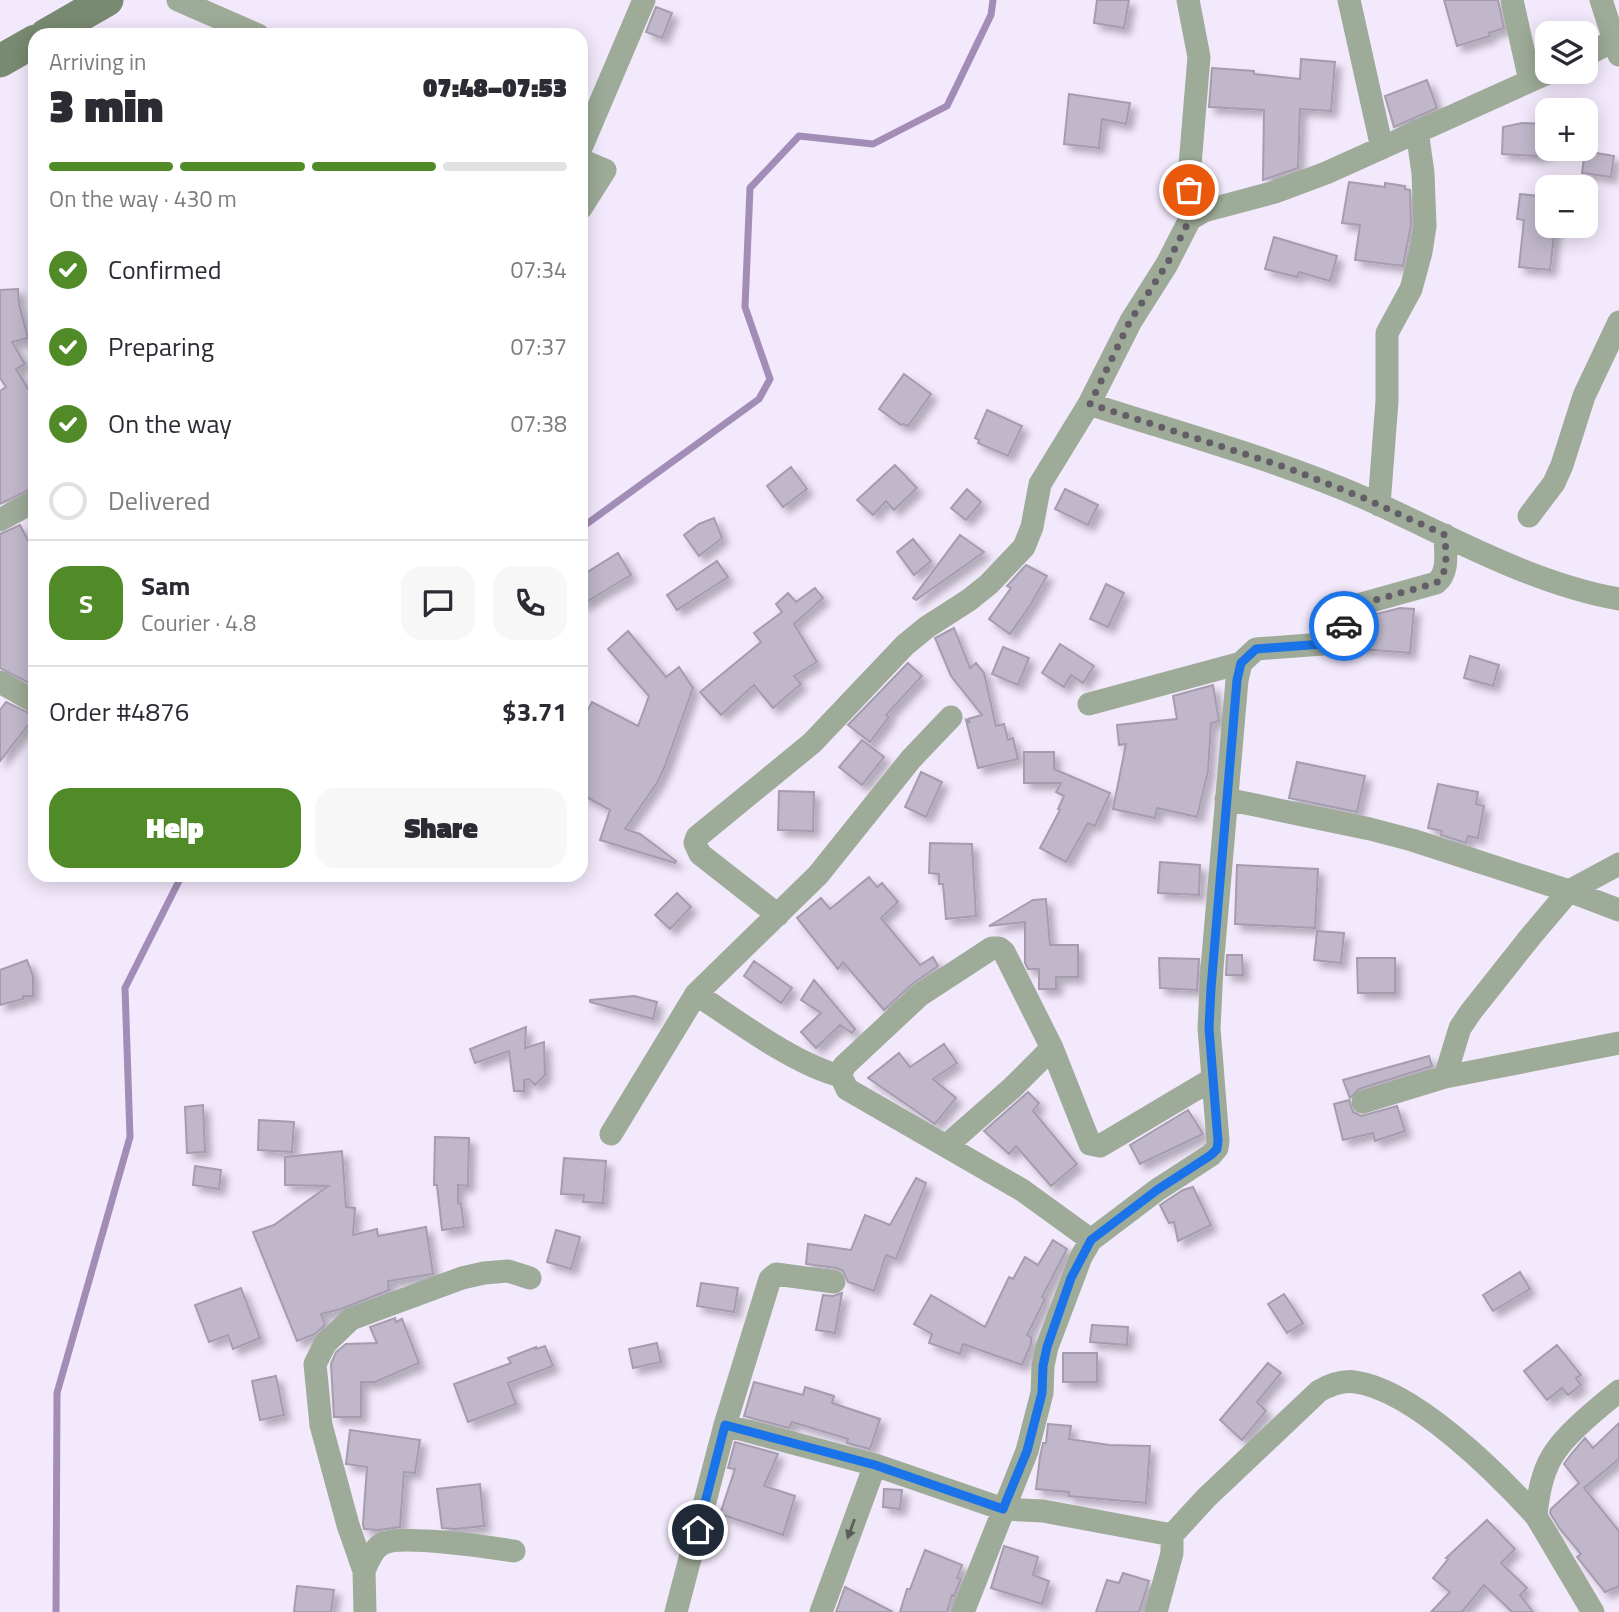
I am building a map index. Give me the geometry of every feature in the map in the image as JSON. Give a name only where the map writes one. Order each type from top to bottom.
[{"type":"street","points":[[58,28],[107,0]]},
{"type":"street","points":[[177,0],[242,28]]},
{"type":"street","points":[[588,131],[643,0]]},
{"type":"street","points":[[779,915],[700,854],[695,843],[697,837],[812,743],[905,645],[969,600],[1005,568],[1029,537],[1040,484],[1090,404],[1130,321],[1167,264],[1190,219],[1189,177],[1199,57],[1188,0]]},
{"type":"street","points":[[1349,0],[1382,148]]},
{"type":"street","points":[[1512,0],[1535,63]]},
{"type":"street","points":[[1598,51],[1617,45],[1601,0]]},
{"type":"street","points":[[0,61],[28,45]]},
{"type":"street","points":[[1190,219],[1203,211],[1275,192],[1326,173],[1535,79]]},
{"type":"street","points":[[1379,505],[1387,401],[1387,333],[1410,289],[1421,252],[1425,226],[1423,173],[1417,131]]},
{"type":"street","points":[[588,163],[605,170],[588,197]]},
{"type":"street","points":[[1529,516],[1553,483],[1562,465],[1584,396],[1619,323]]},
{"type":"street","points":[[1090,404],[1288,468],[1534,573],[1591,594],[1619,599]]},
{"type":"street","points":[[0,520],[28,504]]},
{"type":"street","points":[[1089,704],[1241,663],[1256,649],[1323,644],[1333,640],[1361,604],[1436,583],[1442,578],[1445,569],[1445,535]]},
{"type":"street","points":[[963,1612],[1027,1451],[1042,1393],[1047,1347],[1071,1278],[1091,1240],[1217,1149],[1209,1028],[1226,799],[1237,680],[1241,663]]},
{"type":"street","points":[[0,682],[28,698]]},
{"type":"street","points":[[611,1134],[696,994],[818,875],[911,759],[951,717]]},
{"type":"street","points":[[1226,799],[1380,831],[1455,853],[1619,910]]},
{"type":"street","points":[[1445,1077],[1461,1028],[1469,1013],[1569,891],[1619,864]]},
{"type":"street","points":[[1091,1240],[1022,1190],[847,1089],[841,1076],[844,1066],[920,995],[992,948],[999,948],[1004,952],[1052,1048],[1087,1141],[1095,1147],[1212,1080]]},
{"type":"street","points":[[696,994],[756,1034],[825,1072],[841,1076]]},
{"type":"street","points":[[1363,1102],[1445,1077],[1619,1043]]},
{"type":"street","points":[[946,1146],[1012,1088],[1052,1048]]},
{"type":"street","points":[[365,1571],[348,1525],[321,1425],[315,1364],[325,1344],[352,1319],[462,1278],[508,1271],[530,1278]]},
{"type":"street","points":[[676,1612],[725,1425],[772,1276],[790,1275],[834,1282]]},
{"type":"street","points":[[1156,1612],[1172,1553],[1172,1535],[1206,1498],[1319,1391],[1332,1384],[1354,1382],[1406,1402],[1480,1458],[1536,1516],[1593,1612]]},
{"type":"street","points":[[1536,1516],[1541,1486],[1556,1450],[1619,1391]]},
{"type":"street","points":[[725,1425],[875,1465],[1003,1509],[1043,1511],[1172,1535]]},
{"type":"street","points":[[821,1612],[875,1465]]},
{"type":"street","points":[[365,1612],[365,1571],[369,1558],[381,1545],[396,1539],[514,1551]]},
{"type":"building","points":[[1097,0],[1129,0],[1124,28],[1094,23]]},
{"type":"building","points":[[1444,0],[1498,0],[1504,28],[1489,33],[1490,36],[1457,46]]},
{"type":"building","points":[[656,7],[672,13],[662,38],[646,32]]},
{"type":"building","points":[[1301,59],[1335,62],[1331,111],[1300,109],[1298,168],[1263,180],[1264,110],[1209,107],[1212,68],[1254,71],[1254,74],[1300,79]]},
{"type":"building","points":[[1427,80],[1437,108],[1394,127],[1385,96]]},
{"type":"building","points":[[1069,94],[1130,103],[1126,124],[1102,119],[1099,148],[1064,144]]},
{"type":"building","points":[[1535,124],[1535,156],[1502,154],[1503,127]]},
{"type":"building","points":[[1598,153],[1614,156],[1611,177],[1582,173],[1584,161],[1598,161]]},
{"type":"building","points":[[1349,182],[1385,187],[1385,183],[1405,186],[1405,189],[1410,190],[1411,225],[1403,266],[1355,260],[1360,225],[1342,223]]},
{"type":"building","points":[[1520,194],[1535,196],[1535,238],[1554,238],[1550,270],[1519,267],[1524,220],[1517,219]]},
{"type":"building","points":[[1274,237],[1337,256],[1330,281],[1299,272],[1297,277],[1265,269]]},
{"type":"building","points":[[18,289],[28,338],[12,342],[25,364],[16,369],[28,389],[28,490],[0,504],[0,391],[6,387],[0,378],[0,290]]},
{"type":"building","points":[[904,374],[931,394],[908,426],[901,425],[879,409]]},
{"type":"building","points":[[987,410],[1022,426],[1008,456],[978,443],[979,440],[975,438]]},
{"type":"building","points":[[895,465],[917,488],[894,510],[886,501],[873,515],[857,500]]},
{"type":"building","points":[[791,467],[807,489],[783,507],[767,486]]},
{"type":"building","points":[[967,489],[981,502],[966,520],[951,508]]},
{"type":"building","points":[[1065,489],[1098,505],[1088,525],[1055,509]]},
{"type":"building","points":[[714,518],[722,538],[699,556],[684,535],[699,524]]},
{"type":"building","points":[[20,525],[28,540],[28,682],[0,668],[0,534]]},
{"type":"building","points":[[960,535],[984,552],[916,600],[913,598]]},
{"type":"building","points":[[913,539],[931,561],[914,575],[897,552]]},
{"type":"building","points":[[618,553],[631,575],[588,601],[588,572]]},
{"type":"building","points":[[717,561],[728,577],[677,610],[667,595]]},
{"type":"building","points":[[1026,565],[1047,576],[1010,634],[989,619],[1011,588],[1007,586]]},
{"type":"building","points":[[1106,584],[1124,593],[1108,627],[1090,619]]},
{"type":"building","points":[[815,588],[823,598],[794,624],[817,662],[794,676],[801,684],[773,708],[754,685],[721,715],[700,692],[761,642],[754,633],[782,612],[776,604],[788,593],[796,602]]},
{"type":"building","points":[[1400,608],[1414,609],[1410,653],[1361,649],[1363,624],[1369,616]]},
{"type":"building","points":[[954,628],[970,668],[976,663],[984,673],[996,726],[1004,724],[1008,740],[1013,738],[1018,759],[978,768],[966,720],[970,723],[968,719],[982,715],[951,676],[935,638]]},
{"type":"building","points":[[628,631],[666,677],[679,667],[693,688],[657,783],[625,829],[640,834],[676,861],[675,863],[600,840],[610,810],[588,798],[588,709],[592,702],[638,726],[649,696],[608,649]]},
{"type":"building","points":[[1060,644],[1094,666],[1083,683],[1071,675],[1064,687],[1042,673]]},
{"type":"building","points":[[1003,647],[1029,658],[1018,685],[992,674]]},
{"type":"building","points":[[1470,656],[1499,665],[1493,686],[1464,678]]},
{"type":"building","points":[[908,663],[922,676],[886,715],[889,717],[870,742],[848,725]]},
{"type":"building","points":[[1213,685],[1219,721],[1211,723],[1208,771],[1197,817],[1157,808],[1155,818],[1113,809],[1126,744],[1119,745],[1117,725],[1177,719],[1173,696]]},
{"type":"building","points":[[6,702],[28,713],[28,725],[0,761],[0,710]]},
{"type":"building","points":[[862,740],[884,757],[862,785],[839,767]]},
{"type":"building","points":[[1024,752],[1054,752],[1054,769],[1110,793],[1095,826],[1088,823],[1066,862],[1040,848],[1060,810],[1058,809],[1064,796],[1056,792],[1061,783],[1024,783]]},
{"type":"building","points":[[1297,762],[1365,776],[1357,812],[1289,798]]},
{"type":"building","points":[[921,772],[942,782],[926,817],[905,807]]},
{"type":"building","points":[[1438,784],[1478,792],[1476,804],[1484,806],[1478,838],[1468,836],[1466,843],[1441,835],[1442,831],[1428,828]]},
{"type":"building","points":[[779,791],[814,792],[813,831],[778,830]]},
{"type":"building","points":[[930,843],[972,844],[976,916],[946,919],[943,884],[939,884],[939,874],[929,873]]},
{"type":"building","points":[[1160,862],[1200,865],[1199,895],[1158,893]]},
{"type":"building","points":[[1237,865],[1318,869],[1315,928],[1235,924]]},
{"type":"building","points":[[869,877],[877,887],[882,883],[898,902],[881,918],[920,965],[933,957],[938,966],[911,985],[884,1010],[843,962],[838,969],[797,918],[821,898],[830,909]]},
{"type":"building","points":[[677,893],[691,907],[670,929],[655,915]]},
{"type":"building","points":[[1046,899],[1050,945],[1078,945],[1078,977],[1056,977],[1056,989],[1039,989],[1039,969],[1028,969],[1025,963],[1025,922],[989,926],[1033,900]]},
{"type":"building","points":[[1317,931],[1344,933],[1341,963],[1314,960]]},
{"type":"building","points":[[1227,955],[1242,955],[1243,975],[1226,975]]},
{"type":"building","points":[[1159,958],[1199,959],[1197,990],[1160,988]]},
{"type":"building","points":[[1357,958],[1395,958],[1395,993],[1358,993]]},
{"type":"building","points":[[27,960],[33,976],[33,996],[23,996],[23,999],[0,1005],[0,970]]},
{"type":"building","points":[[754,961],[792,988],[781,1003],[744,976]]},
{"type":"building","points":[[814,980],[855,1029],[852,1033],[840,1025],[816,1048],[801,1032],[821,1013],[801,1000]]},
{"type":"building","points":[[634,996],[657,1002],[653,1019],[590,1002],[590,1000]]},
{"type":"building","points":[[526,1027],[525,1048],[544,1042],[545,1075],[535,1085],[529,1079],[524,1080],[524,1091],[514,1091],[509,1051],[475,1063],[470,1049]]},
{"type":"building","points":[[944,1044],[957,1063],[933,1079],[956,1098],[935,1124],[868,1078],[899,1053],[910,1067]]},
{"type":"building","points":[[1429,1056],[1432,1066],[1359,1089],[1350,1098],[1343,1080]]},
{"type":"building","points":[[1028,1092],[1039,1103],[1033,1111],[1077,1164],[1051,1186],[1016,1146],[1009,1154],[984,1131]]},
{"type":"building","points":[[1349,1100],[1353,1112],[1361,1116],[1397,1106],[1405,1131],[1375,1141],[1373,1133],[1343,1140],[1334,1104]]},
{"type":"building","points":[[203,1105],[205,1152],[187,1153],[185,1107]]},
{"type":"building","points":[[1188,1110],[1203,1134],[1140,1164],[1130,1145]]},
{"type":"building","points":[[259,1120],[294,1122],[292,1152],[258,1150]]},
{"type":"building","points":[[435,1137],[469,1138],[468,1186],[458,1185],[458,1203],[461,1204],[464,1227],[442,1230],[437,1185],[434,1185]]},
{"type":"building","points":[[342,1151],[346,1207],[355,1208],[353,1235],[377,1229],[378,1236],[426,1227],[433,1274],[388,1281],[389,1290],[321,1314],[325,1325],[315,1334],[297,1341],[253,1232],[274,1225],[328,1186],[285,1185],[285,1157]]},
{"type":"building","points":[[564,1158],[606,1161],[603,1203],[583,1202],[584,1195],[561,1194]]},
{"type":"building","points":[[195,1166],[221,1170],[219,1189],[193,1185]]},
{"type":"building","points":[[916,1178],[926,1183],[896,1259],[886,1255],[874,1291],[848,1282],[843,1271],[837,1268],[806,1264],[808,1244],[851,1250],[865,1215],[890,1225]]},
{"type":"building","points":[[1193,1187],[1211,1225],[1178,1241],[1174,1222],[1169,1223],[1160,1205],[1183,1190]]},
{"type":"building","points":[[556,1230],[580,1237],[571,1269],[547,1262]]},
{"type":"building","points":[[1053,1240],[1067,1249],[1042,1297],[1045,1299],[1027,1335],[1031,1337],[1031,1344],[1022,1365],[963,1344],[960,1354],[929,1343],[932,1334],[914,1324],[931,1295],[985,1327],[1009,1277],[1013,1279],[1025,1257],[1038,1265]]},
{"type":"building","points":[[1520,1272],[1530,1289],[1493,1311],[1483,1295]]},
{"type":"building","points":[[701,1283],[738,1288],[734,1312],[697,1306]]},
{"type":"building","points":[[241,1288],[260,1338],[233,1349],[228,1335],[209,1342],[195,1305]]},
{"type":"building","points":[[842,1293],[835,1333],[816,1330],[823,1295]]},
{"type":"building","points":[[1284,1294],[1303,1323],[1287,1333],[1268,1304]]},
{"type":"building","points":[[395,1318],[396,1322],[402,1319],[419,1363],[375,1382],[361,1382],[361,1417],[334,1417],[331,1364],[336,1352],[346,1344],[377,1343],[370,1327]]},
{"type":"building","points":[[1092,1325],[1128,1327],[1127,1345],[1090,1342]]},
{"type":"building","points":[[657,1343],[661,1362],[633,1368],[629,1349]]},
{"type":"building","points":[[1557,1345],[1581,1375],[1576,1378],[1581,1385],[1568,1395],[1562,1388],[1547,1400],[1524,1371]]},
{"type":"building","points":[[545,1346],[553,1366],[508,1383],[516,1404],[468,1422],[454,1384],[511,1363],[508,1358]]},
{"type":"building","points":[[1063,1353],[1097,1353],[1097,1382],[1063,1382]]},
{"type":"building","points":[[1268,1363],[1281,1373],[1257,1402],[1266,1411],[1242,1440],[1220,1420]]},
{"type":"building","points":[[276,1376],[284,1415],[260,1420],[252,1381]]},
{"type":"building","points":[[754,1382],[803,1395],[805,1387],[834,1396],[832,1403],[880,1419],[870,1449],[847,1443],[848,1439],[792,1422],[789,1428],[744,1416]]},
{"type":"building","points":[[1619,1423],[1619,1459],[1584,1488],[1619,1531],[1619,1586],[1605,1592],[1577,1557],[1581,1554],[1550,1513],[1579,1483],[1564,1464],[1572,1453],[1585,1438],[1593,1448]]},
{"type":"building","points":[[1048,1424],[1071,1426],[1069,1439],[1109,1445],[1150,1446],[1146,1503],[1069,1496],[1069,1492],[1036,1489]]},
{"type":"building","points":[[350,1430],[420,1440],[415,1473],[404,1472],[400,1527],[364,1529],[367,1467],[346,1464]]},
{"type":"building","points":[[735,1442],[778,1454],[764,1486],[795,1496],[783,1535],[720,1514],[735,1469],[728,1468]]},
{"type":"building","points":[[480,1484],[484,1526],[442,1528],[437,1489]]},
{"type":"building","points":[[884,1489],[902,1490],[900,1509],[883,1507]]},
{"type":"building","points":[[1487,1520],[1515,1549],[1501,1563],[1527,1588],[1520,1595],[1533,1612],[1512,1612],[1484,1585],[1462,1612],[1431,1612],[1450,1592],[1433,1578],[1448,1559],[1446,1558]]},
{"type":"building","points":[[1004,1546],[1038,1557],[1033,1575],[1049,1581],[1042,1604],[991,1588]]},
{"type":"building","points":[[925,1550],[962,1565],[957,1578],[961,1579],[947,1612],[900,1612],[907,1589],[910,1589]]},
{"type":"building","points":[[1123,1573],[1149,1581],[1139,1612],[1096,1612],[1107,1580],[1119,1583]]},
{"type":"building","points":[[297,1586],[334,1590],[331,1612],[294,1612]]},
{"type":"building","points":[[845,1587],[893,1612],[836,1612]]},
{"type":"waterway","points":[[588,523],[759,399],[770,379],[745,307],[750,188],[799,136],[873,144],[947,106],[991,15],[993,0]]},
{"type":"waterway","points":[[56,1612],[57,1393],[130,1137],[125,988],[178,882]]},
{"type":"way so far","points":[[1189,190],[1190,219],[1167,264],[1130,321],[1090,404],[1288,468],[1366,499],[1445,535],[1445,569],[1442,578],[1436,583],[1361,604],[1344,626]]},
{"type":"route","points":[[698,1530],[725,1425],[875,1465],[1003,1509],[1027,1451],[1042,1393],[1047,1347],[1071,1278],[1091,1240],[1217,1149],[1209,1028],[1218,895],[1237,680],[1241,663],[1256,649],[1323,644],[1333,640],[1344,626]]}]
